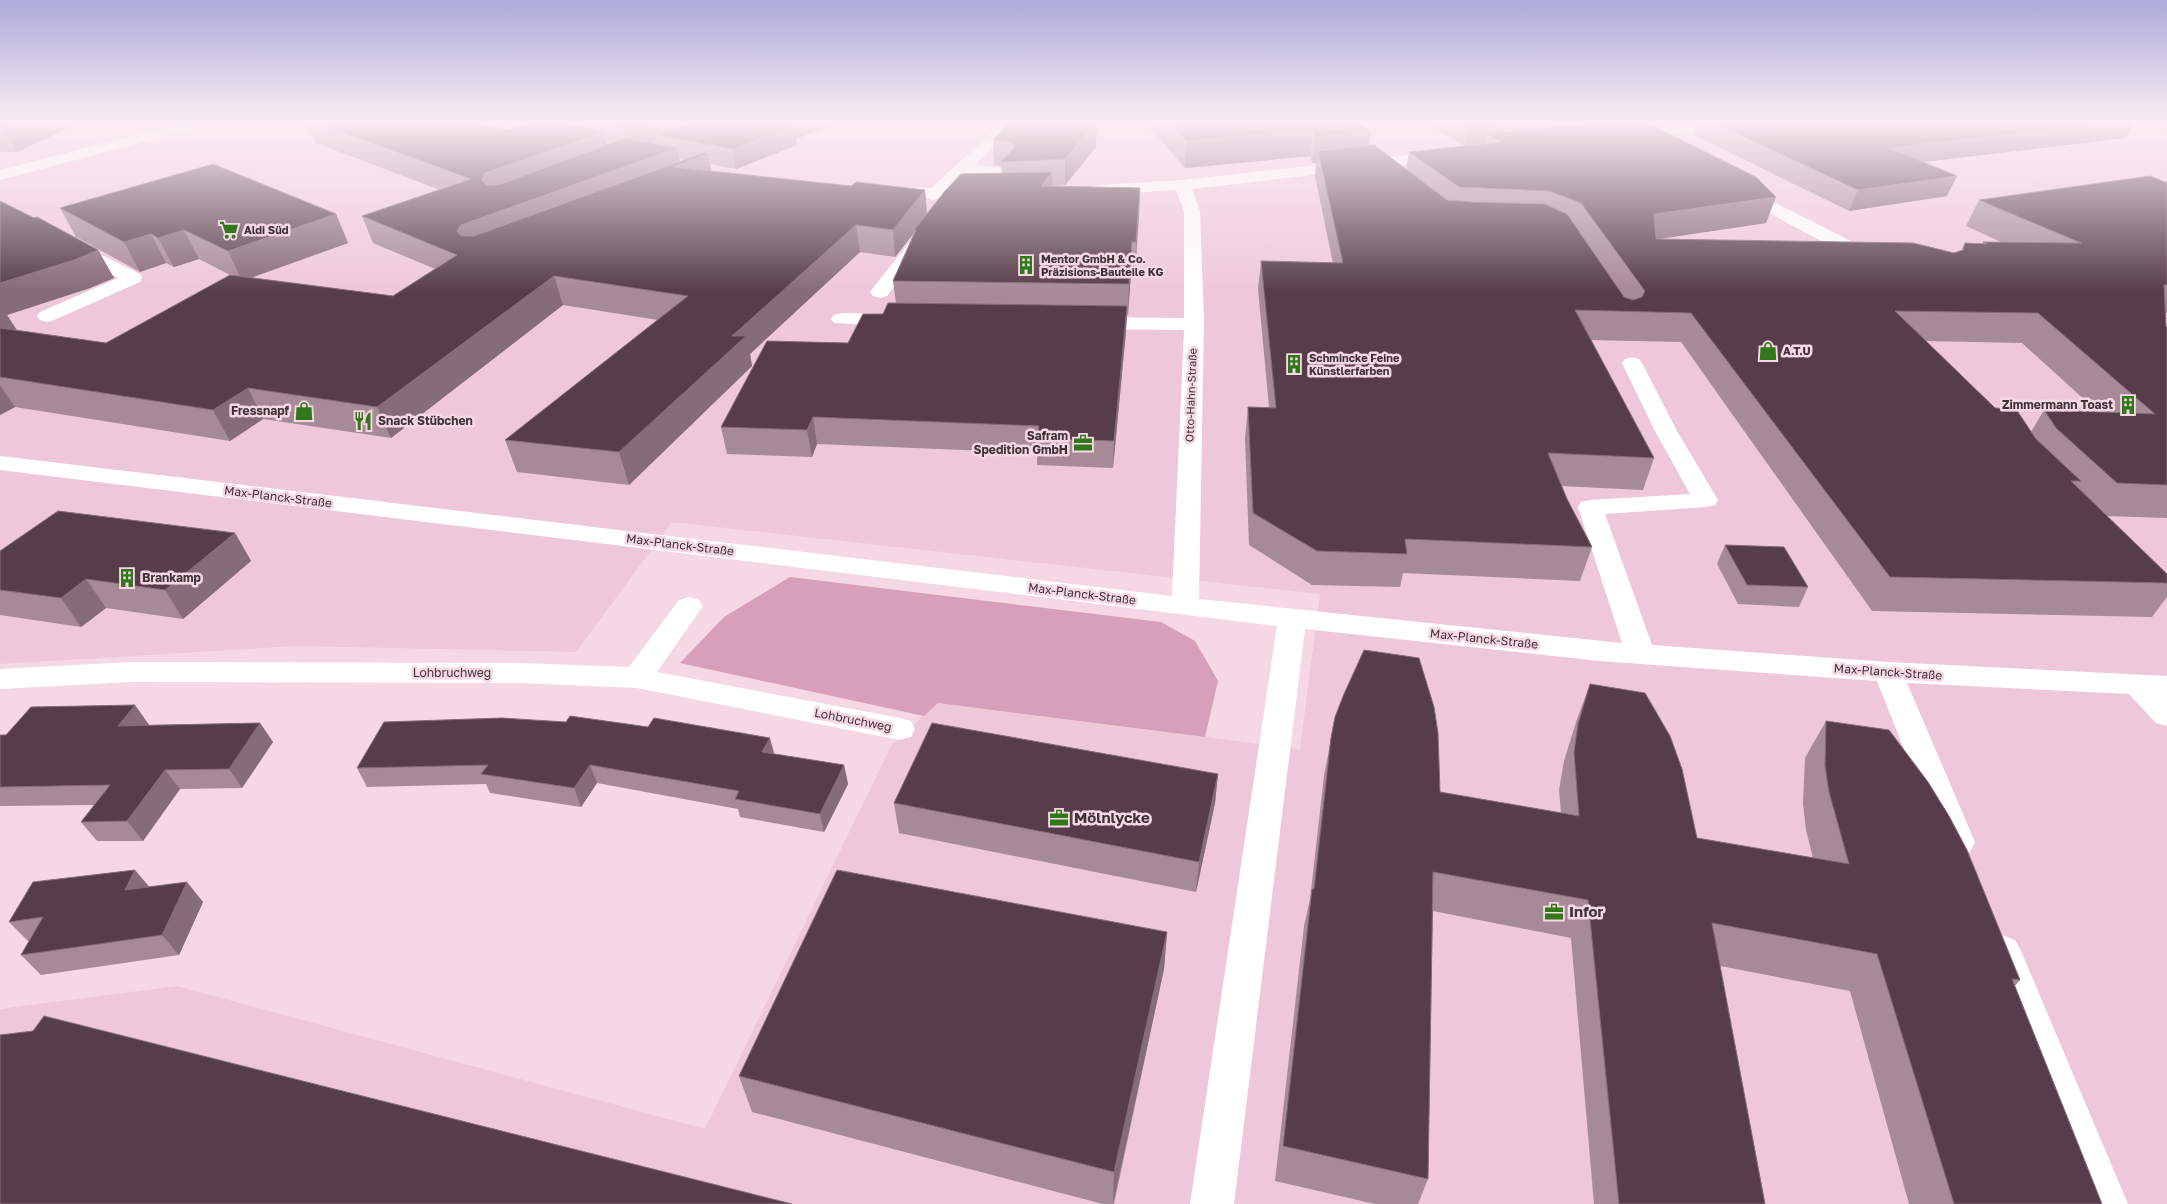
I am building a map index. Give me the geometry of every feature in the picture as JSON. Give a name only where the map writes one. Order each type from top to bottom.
[{"type":"street","points":[[934,194],[950,179]]},
{"type":"street","points":[[986,194],[999,179]]},
{"type":"street","points":[[1088,191],[1182,185],[1233,179]]},
{"type":"street","points":[[1728,184],[1857,251],[1885,258]]},
{"type":"street","name":"Otto-Hahn-Straße","points":[[1182,185],[1192,211],[1194,324],[1186,607]]},
{"type":"street","points":[[869,190],[934,194],[949,202],[986,194],[1004,194]]},
{"type":"street","points":[[880,292],[933,225]]},
{"type":"street","points":[[47,316],[133,278],[54,235]]},
{"type":"street","points":[[841,319],[919,320]]},
{"type":"street","points":[[1076,323],[1194,324]]},
{"type":"street","points":[[1632,363],[1666,431],[1706,500],[1590,507],[1640,654]]},
{"type":"street","name":"Max-Planck-Straße","points":[[0,463],[1292,619],[1640,654],[1888,672],[2167,686]]},
{"type":"street","points":[[637,678],[689,606]]},
{"type":"street","points":[[1212,1204],[1292,619]]},
{"type":"street","name":"Lohbruchweg","points":[[0,679],[131,672],[520,673],[637,678],[900,729]]},
{"type":"street","points":[[1888,672],[1971,874]]},
{"type":"street","points":[[2138,685],[2167,715]]},
{"type":"street","points":[[1990,920],[2106,1204]]},
{"type":"shaded area","points":[[0,179],[2167,179],[2167,1204],[0,1204],[0,1009],[177,986],[705,1129],[892,744],[938,703],[1300,749],[1320,594],[672,522],[576,652],[297,646],[0,664]]},
{"type":"shaded area","points":[[790,577],[1161,622],[1195,641],[1218,681],[1205,737],[938,703],[924,716],[680,663],[724,617]]},
{"type":"building","points":[[160,179],[250,179],[336,214],[228,251],[184,230],[158,238],[151,234],[124,242],[60,208]]},
{"type":"building","points":[[470,179],[482,179],[486,185],[498,185],[514,179],[590,179],[461,225],[457,231],[461,236],[474,236],[631,179],[787,179],[851,186],[856,182],[925,190],[893,230],[856,225],[732,336],[746,336],[619,452],[505,440],[688,296],[554,276],[377,407],[248,388],[213,410],[0,377],[0,328],[106,343],[230,275],[393,296],[457,255],[362,216]]},
{"type":"building","name":"Mentor GmbH & Co. Präzisions-Bauteile KG","points":[[956,179],[1046,179],[1041,186],[1140,188],[1136,242],[1132,242],[1129,284],[893,281],[916,230],[914,230]]},
{"type":"building","points":[[1324,179],[1419,179],[1447,200],[1545,204],[1567,214],[1624,297],[1633,300],[1642,297],[1645,291],[1581,203],[1549,191],[1459,187],[1448,179],[1758,179],[1776,197],[1654,214],[1656,239],[1913,243],[1954,253],[1963,250],[1965,243],[2081,243],[1979,200],[2127,179],[2158,179],[2167,182],[2167,285],[2164,285],[2167,327],[2167,485],[2117,483],[2056,428],[2044,410],[2155,414],[2038,313],[1895,311],[1995,408],[2016,409],[2036,439],[2081,481],[2071,481],[2167,574],[2167,583],[1890,577],[1691,313],[1575,310],[1654,458],[1548,453],[1567,499],[1592,547],[1405,539],[1407,554],[1317,551],[1253,513],[1248,407],[1276,408],[1261,261],[1343,263]]},
{"type":"building","points":[[1835,179],[1934,179],[1858,190]]},
{"type":"building","points":[[0,201],[34,218],[37,217],[98,250],[74,260],[0,283]]},
{"type":"building","points":[[888,303],[1127,306],[1114,441],[1037,438],[1039,426],[813,417],[807,430],[721,427],[767,341],[848,343],[863,314],[883,314]]},
{"type":"building","points":[[58,511],[235,533],[165,590],[86,579],[61,598],[0,590],[0,551]]},
{"type":"building","points":[[1725,545],[1784,547],[1808,587],[1747,585]]},
{"type":"building","points":[[1364,650],[1419,658],[1434,707],[1438,733],[1440,792],[1579,816],[1574,752],[1578,724],[1590,684],[1645,693],[1670,736],[1682,769],[1697,838],[1849,864],[1829,792],[1825,766],[1826,721],[1889,730],[1928,782],[1967,850],[2020,980],[2012,979],[2102,1204],[1954,1204],[1877,954],[1712,923],[1765,1204],[1619,1204],[1588,900],[1433,872],[1428,1179],[1283,1146],[1331,738],[1335,717]]},
{"type":"building","points":[[135,705],[118,726],[260,723],[229,769],[165,770],[127,821],[81,822],[110,785],[0,787],[0,735],[6,735],[31,707]]},
{"type":"building","points":[[570,716],[648,727],[654,718],[770,738],[762,752],[844,765],[820,814],[735,799],[739,791],[590,765],[574,788],[481,774],[488,765],[357,768],[384,722],[502,718],[566,722]]},
{"type":"building","name":"Mölnlycke","points":[[932,723],[1218,774],[1199,862],[894,803]]},
{"type":"building","points":[[135,870],[125,890],[187,882],[162,935],[21,955],[43,917],[9,922],[33,882]]},
{"type":"building","points":[[837,870],[1167,932],[1114,1172],[739,1076]]},
{"type":"building","points":[[44,1016],[792,1204],[0,1204],[0,1035],[33,1031]]},
{"type":"place","name":"Aldi Süd","points":[[229,230]]},
{"type":"place","name":"Mentor GmbH & Co. Präzisions-Bauteile KG","points":[[1026,265]]},
{"type":"place","name":"A.T.U","points":[[1768,351]]},
{"type":"place","name":"Schmincke Feine Künstlerfarben","points":[[1294,364]]},
{"type":"place","name":"Zimmermann Toast","points":[[2128,405]]},
{"type":"place","name":"Fressnapf","points":[[304,411]]},
{"type":"place","name":"Snack Stübchen","points":[[363,421]]},
{"type":"place","name":"Safram Spedition GmbH","points":[[1083,443]]},
{"type":"place","name":"Brankamp","points":[[127,578]]},
{"type":"place","name":"Mölnlycke","points":[[1059,818]]},
{"type":"place","name":"Infor","points":[[1554,912]]}]
